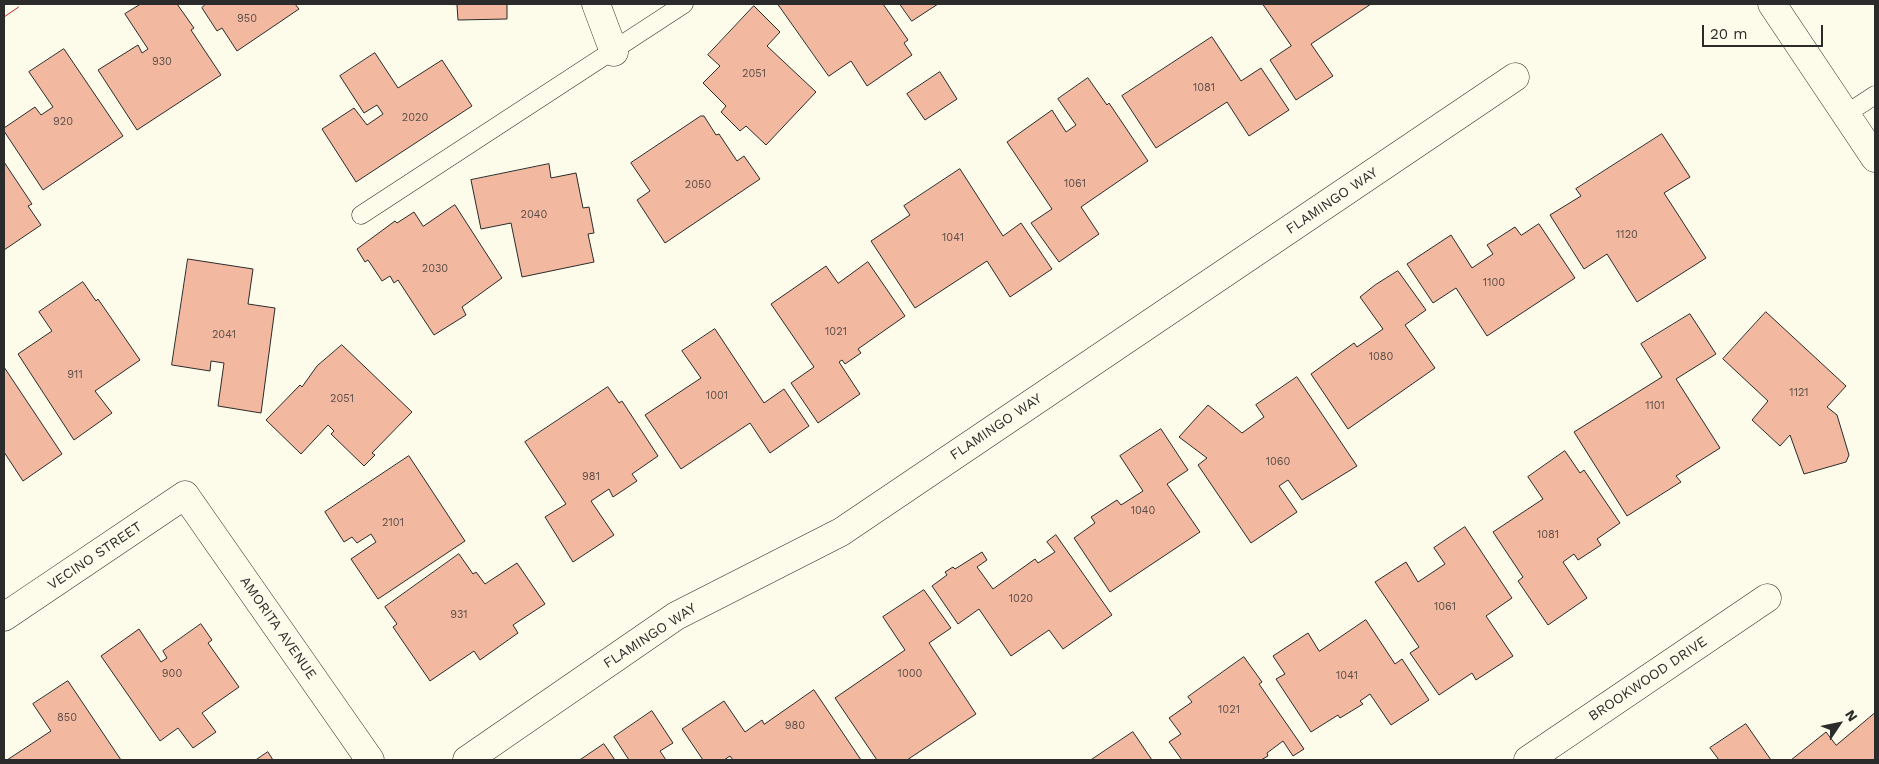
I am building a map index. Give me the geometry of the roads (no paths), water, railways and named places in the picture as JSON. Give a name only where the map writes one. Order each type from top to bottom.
[{"type":"street","points":[[596,4],[614,52]]},
{"type":"street","points":[[1772,4],[1875,158]]},
{"type":"street","name":"FLAMINGO WAY","points":[[467,760],[676,616],[841,532],[1515,77]]},
{"type":"street","name":"VECINO STREET","points":[[4,617],[185,495]]},
{"type":"street","name":"AMORITA AVENUE","points":[[185,495],[370,760]]},
{"type":"street","name":"BROOKWOOD DRIVE","points":[[1528,760],[1768,598]]},
{"type":"lane","points":[[361,215],[614,52],[684,4]]},
{"type":"lane","points":[[1846,114],[1875,95]]}]
